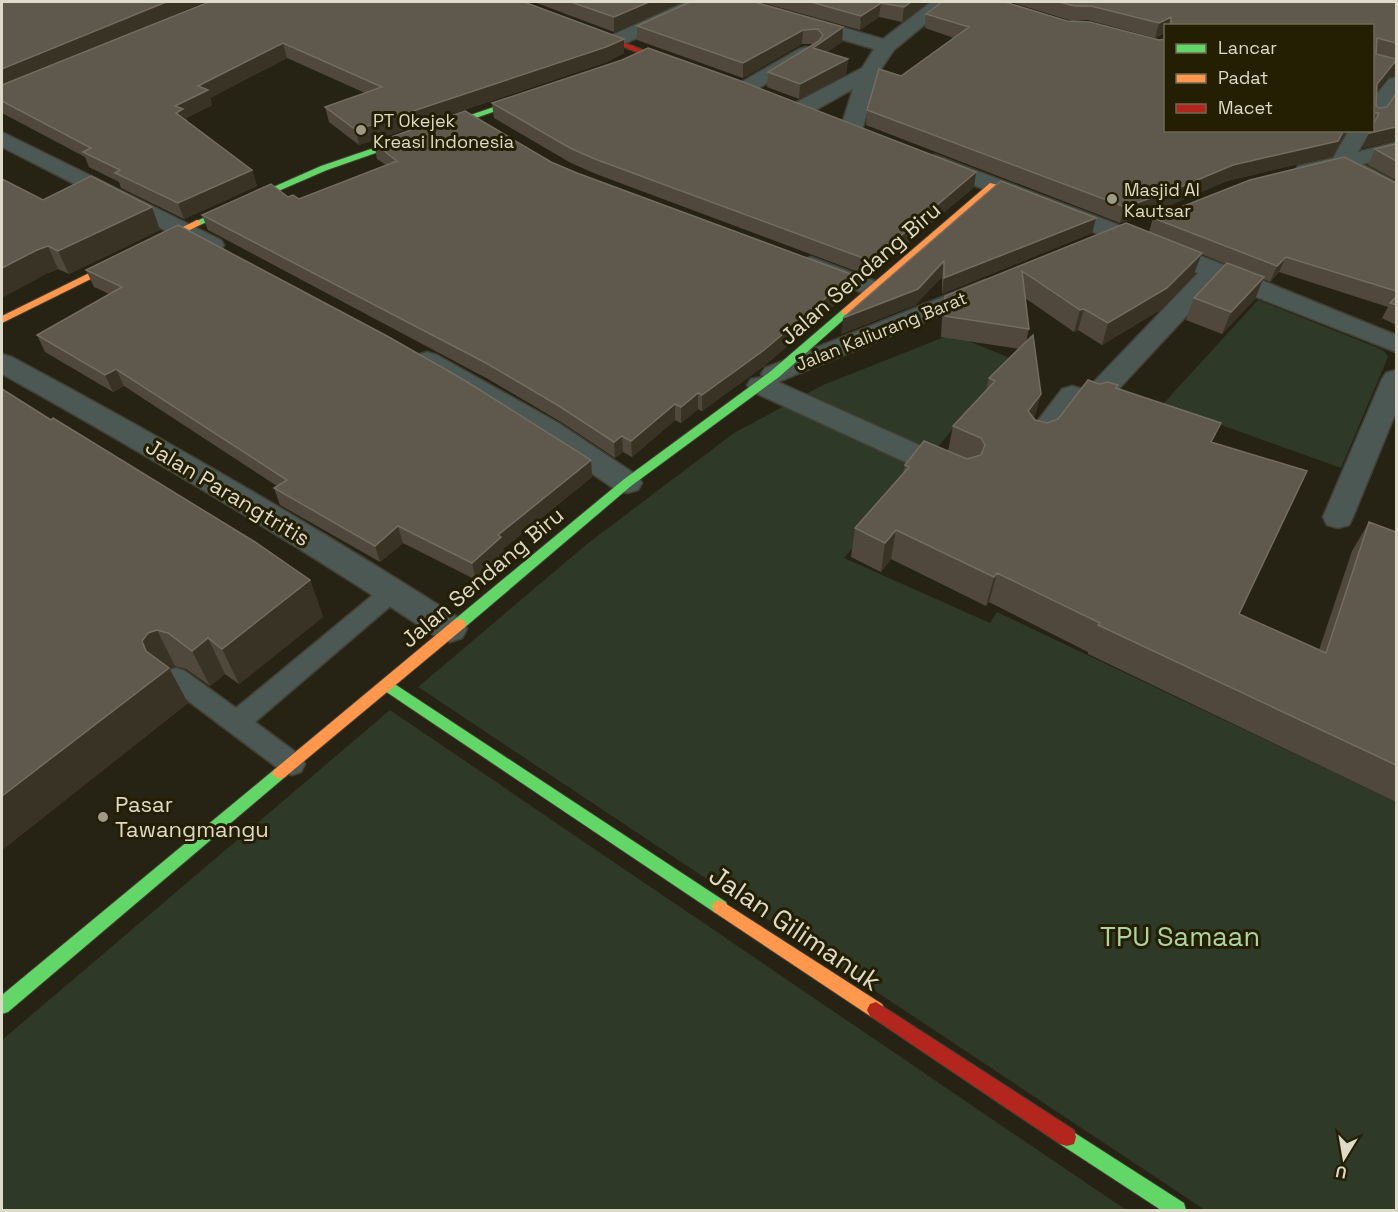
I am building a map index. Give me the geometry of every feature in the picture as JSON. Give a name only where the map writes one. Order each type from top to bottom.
[{"type":"street","points":[[513,2],[669,61]]},
{"type":"street","points":[[615,41],[699,2]]},
{"type":"street","points":[[743,2],[886,46]]},
{"type":"street","points":[[850,130],[869,72],[886,46],[942,2]]},
{"type":"street","points":[[745,88],[810,50]]},
{"type":"street","points":[[625,63],[647,53]]},
{"type":"street","points":[[799,110],[869,72]]},
{"type":"street","points":[[1374,111],[1394,72]]},
{"type":"street","points":[[723,80],[872,138]]},
{"type":"street","points":[[2,320],[182,231],[293,181],[376,149],[548,91]]},
{"type":"street","points":[[472,117],[499,133]]},
{"type":"street","points":[[1342,162],[1359,132]]},
{"type":"street","points":[[2,140],[235,257]]},
{"type":"street","points":[[1289,175],[1396,149]]},
{"type":"street","points":[[916,155],[1120,232],[1396,344]]},
{"type":"street","points":[[1342,162],[1396,191]]},
{"type":"street","name":"Jalan Sendang Biru","points":[[2,1006],[627,483],[768,380],[993,185]]},
{"type":"street","points":[[1088,246],[1153,221]]},
{"type":"street","points":[[794,258],[874,289]]},
{"type":"street","points":[[1038,440],[1072,395],[1091,402],[1215,270]]},
{"type":"street","name":"Jalan Kaliurang Barat","points":[[768,380],[1012,277]]},
{"type":"street","points":[[409,351],[477,387],[550,430],[627,483]]},
{"type":"street","name":"Jalan Parangtritis","points":[[2,363],[177,461],[393,591],[450,629]]},
{"type":"street","points":[[1338,517],[1396,379]]},
{"type":"street","points":[[768,380],[962,476]]},
{"type":"street","name":"Jalan Gilimanuk","points":[[387,685],[1177,1210]]},
{"type":"lane","points":[[236,723],[393,591]]},
{"type":"lane","points":[[176,678],[292,764]]},
{"type":"green space","points":[[1258,300],[1378,348],[1388,357],[1341,468],[1163,404]]},
{"type":"green space","name":"TPU Samaan","points":[[952,334],[1012,359],[844,558],[990,623],[997,612],[1396,802],[1396,1210],[1205,1210],[418,687],[587,544],[734,433],[823,385]]},
{"type":"green space","points":[[390,710],[1126,1210],[2,1210],[2,1040]]},
{"type":"building","points":[[2,2],[166,2],[2,69]]},
{"type":"building","points":[[209,2],[524,2],[624,39],[356,130],[325,107],[382,87],[283,43],[198,86],[208,90],[175,106],[183,109],[176,113],[252,170],[178,203],[115,173],[120,170],[83,152],[91,148],[2,101],[2,85]]},
{"type":"building","points":[[571,2],[649,2],[614,17]]},
{"type":"building","points":[[690,2],[754,2],[843,27],[813,48],[848,59],[800,84],[768,72],[819,41],[823,35],[818,29],[803,30],[743,63],[637,26]]},
{"type":"building","points":[[811,2],[911,2],[904,7],[881,3],[861,16]]},
{"type":"building","points":[[942,2],[1005,2],[1067,21],[1090,22],[1159,40],[1164,39],[1164,132],[1343,132],[1338,141],[1233,165],[1125,207],[867,110],[879,69],[901,76],[969,27],[926,14]]},
{"type":"building","points":[[1059,2],[1396,2],[1396,43],[1377,38],[1376,54],[1396,59],[1396,62],[1377,84],[1376,106],[1387,107],[1396,94],[1396,127],[1374,132],[1374,123],[1379,113],[1374,113],[1374,24],[1171,24],[1171,17],[1159,23],[1091,6],[1075,6]]},
{"type":"building","points":[[648,48],[738,80],[976,172],[871,261],[595,159],[570,148],[492,103],[622,60]]},
{"type":"building","points":[[465,111],[551,162],[577,173],[853,275],[764,350],[702,395],[698,393],[681,407],[675,404],[631,441],[622,436],[614,442],[486,363],[202,215],[271,184],[288,197],[293,195],[299,199],[397,161],[374,143]]},
{"type":"building","points":[[1396,144],[1396,161],[1375,149]]},
{"type":"building","points":[[1344,157],[1396,183],[1396,291],[1286,257],[1277,266],[1153,218],[1250,180]]},
{"type":"building","points":[[91,176],[152,207],[58,251],[48,246],[2,268],[2,179],[43,200]]},
{"type":"building","points":[[1001,181],[1096,218],[944,278],[944,261],[918,289],[843,318]]},
{"type":"building","points":[[1126,223],[1202,253],[1167,288],[1108,323],[1084,309],[1080,310],[1022,271],[1029,329],[945,316],[945,296]]},
{"type":"building","points":[[178,225],[387,336],[464,380],[591,460],[498,535],[501,537],[472,563],[398,526],[375,546],[274,488],[287,480],[116,369],[105,375],[37,335],[122,287],[86,270]]},
{"type":"building","points":[[1227,263],[1264,277],[1231,312],[1194,298]]},
{"type":"building","points":[[1396,297],[1396,305],[1390,303]]},
{"type":"building","points":[[1033,335],[1041,394],[1028,411],[1035,420],[1047,423],[1058,419],[1088,380],[1099,384],[1108,382],[1118,385],[1116,388],[1221,423],[1211,442],[1307,471],[1239,614],[1326,653],[1369,522],[1396,532],[1396,765],[1098,625],[1100,623],[997,573],[994,577],[896,530],[885,543],[855,528],[909,467],[905,465],[924,441],[967,459],[981,455],[985,445],[981,438],[953,426],[995,381],[989,378]]},
{"type":"building","points":[[2,389],[255,542],[310,580],[222,649],[208,638],[192,651],[168,633],[157,630],[148,633],[142,641],[146,651],[169,668],[2,796]]},
{"type":"traffic: fast","points":[[197,223],[324,168],[535,96]]},
{"type":"traffic: fast","points":[[459,624],[627,483],[775,374],[846,312]]},
{"type":"traffic: fast","points":[[387,685],[720,907]]},
{"type":"traffic: fast","points":[[2,1006],[280,773]]},
{"type":"traffic: fast","points":[[1067,1137],[1177,1210]]},
{"type":"traffic: slow","points":[[846,312],[993,185]]},
{"type":"traffic: slow","points":[[2,320],[197,223]]},
{"type":"traffic: slow","points":[[280,773],[459,624]]},
{"type":"traffic: slow","points":[[720,907],[876,1010]]},
{"type":"traffic: jam","points":[[513,2],[647,53]]},
{"type":"traffic: jam","points":[[876,1010],[1067,1137]]},
{"type":"place","name":"PT Okejek Kreasi Indonesia","points":[[361,130]]},
{"type":"place","name":"Masjid Al Kautsar","points":[[1112,199]]},
{"type":"place","name":"Pasar Tawangmangu","points":[[103,817]]}]
